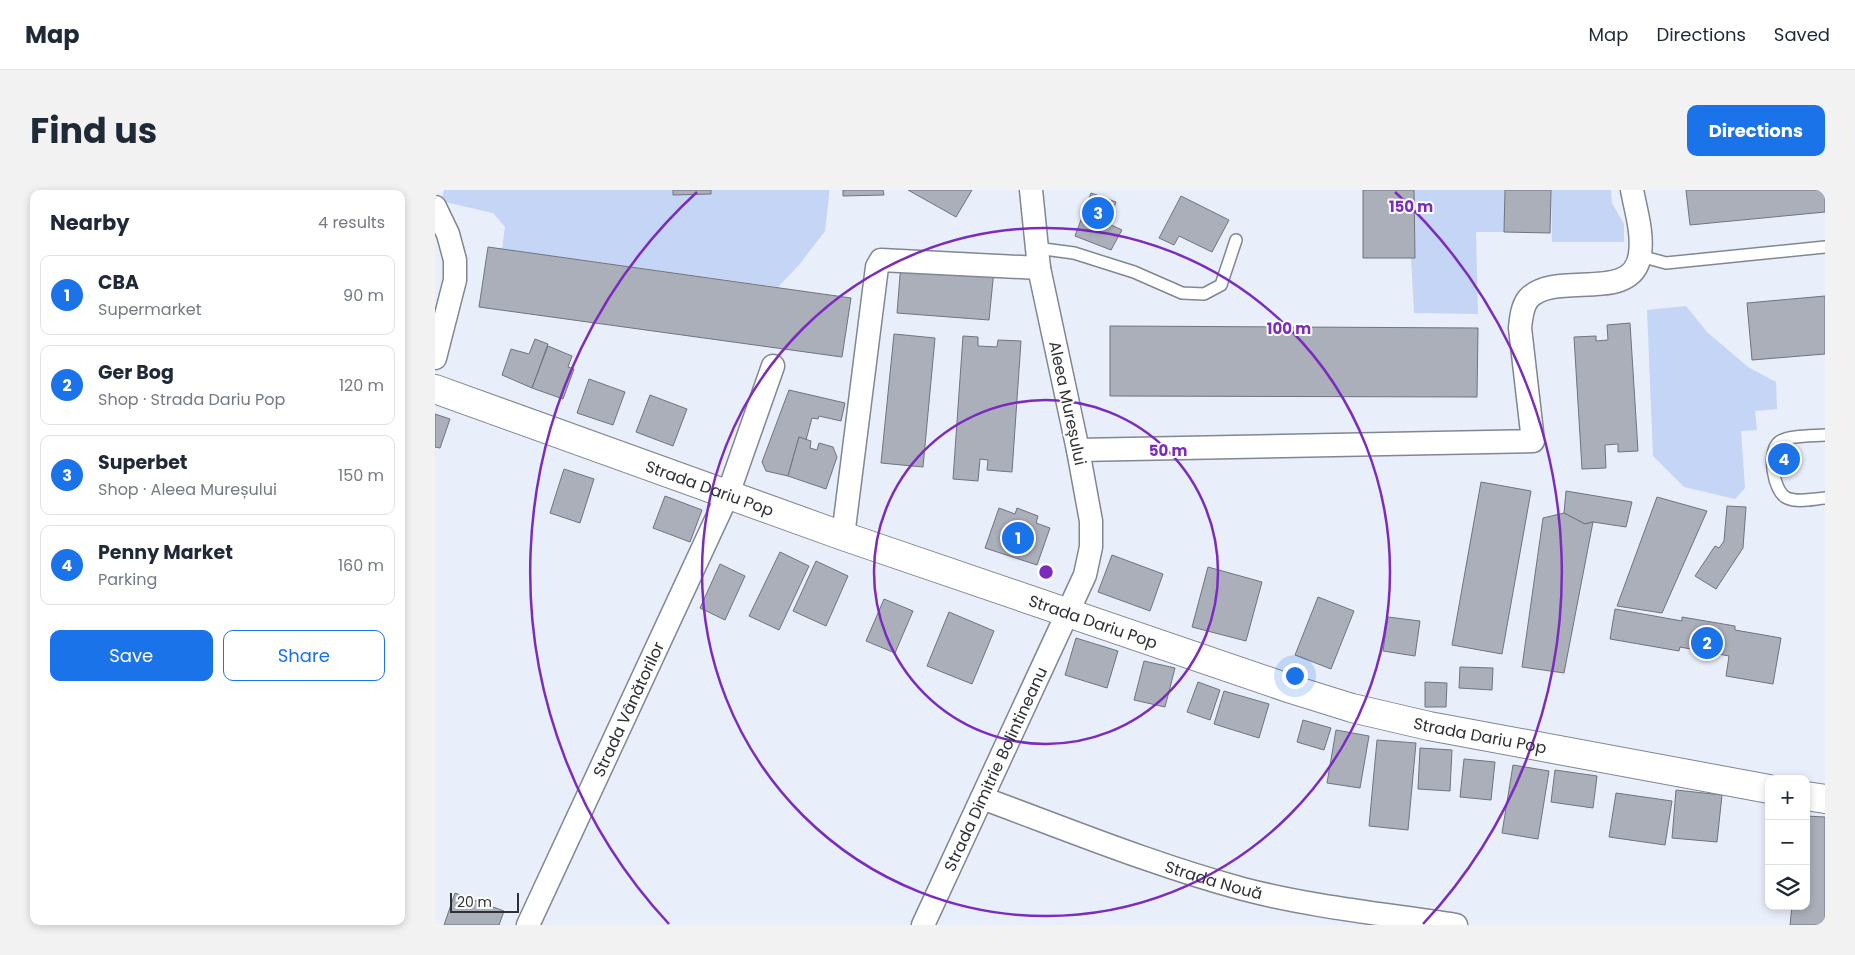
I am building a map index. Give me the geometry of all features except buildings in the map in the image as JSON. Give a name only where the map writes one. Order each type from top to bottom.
[{"type":"street","name":"Aleea Mureșului","points":[[1031,190],[1037,258],[1078,450],[1091,521],[1091,547],[1085,575],[1069,612]]},
{"type":"street","points":[[1078,450],[1533,441],[1520,328],[1521,313],[1529,299],[1540,291],[1557,286],[1619,282],[1635,271],[1640,256],[1640,236],[1632,190]]},
{"type":"street","points":[[435,208],[449,234],[455,260],[455,280],[435,358]]},
{"type":"street","points":[[843,536],[877,267],[881,260],[1037,258]]},
{"type":"street","name":"Strada Vânătorilor","points":[[528,925],[728,494],[773,366]]},
{"type":"street","name":"Strada Dariu Pop","points":[[435,389],[843,536],[1291,689],[1352,708],[1439,728],[1765,788]]},
{"type":"street","name":"Strada Dimitrie Bolintineanu","points":[[923,925],[1069,612]]},
{"type":"street","points":[[1810,797],[1825,799]]},
{"type":"street","name":"Strada Nouă","points":[[982,798],[1186,872],[1245,889],[1296,900],[1456,925]]},
{"type":"lane","points":[[1037,258],[1074,253],[1134,272],[1181,293],[1204,294],[1221,285],[1236,240]]},
{"type":"lane","points":[[1640,256],[1666,263],[1825,247]]},
{"type":"lane","points":[[1825,435],[1786,438],[1779,442],[1774,451],[1773,465],[1778,490],[1785,497],[1795,500],[1825,498]]},
{"type":"shaded area","points":[[444,190],[829,190],[829,196],[825,231],[799,265],[778,287],[502,249],[505,227],[493,213],[441,201]]},
{"type":"shaded area","points":[[1414,190],[1505,190],[1504,232],[1476,232],[1478,314],[1414,313],[1411,258],[1415,257]]},
{"type":"shaded area","points":[[1551,190],[1611,190],[1612,203],[1624,224],[1624,242],[1552,242]]},
{"type":"shaded area","points":[[1686,306],[1707,332],[1748,367],[1776,382],[1777,409],[1755,411],[1757,430],[1741,431],[1745,488],[1735,499],[1684,487],[1653,456],[1647,310]]},
{"type":"place","name":"Superbet","points":[[1098,213]]},
{"type":"place","name":"Penny Market","points":[[1784,459]]},
{"type":"place","name":"CBA","points":[[1018,538]]},
{"type":"place","name":"Ger Bog","points":[[1707,643]]}]
